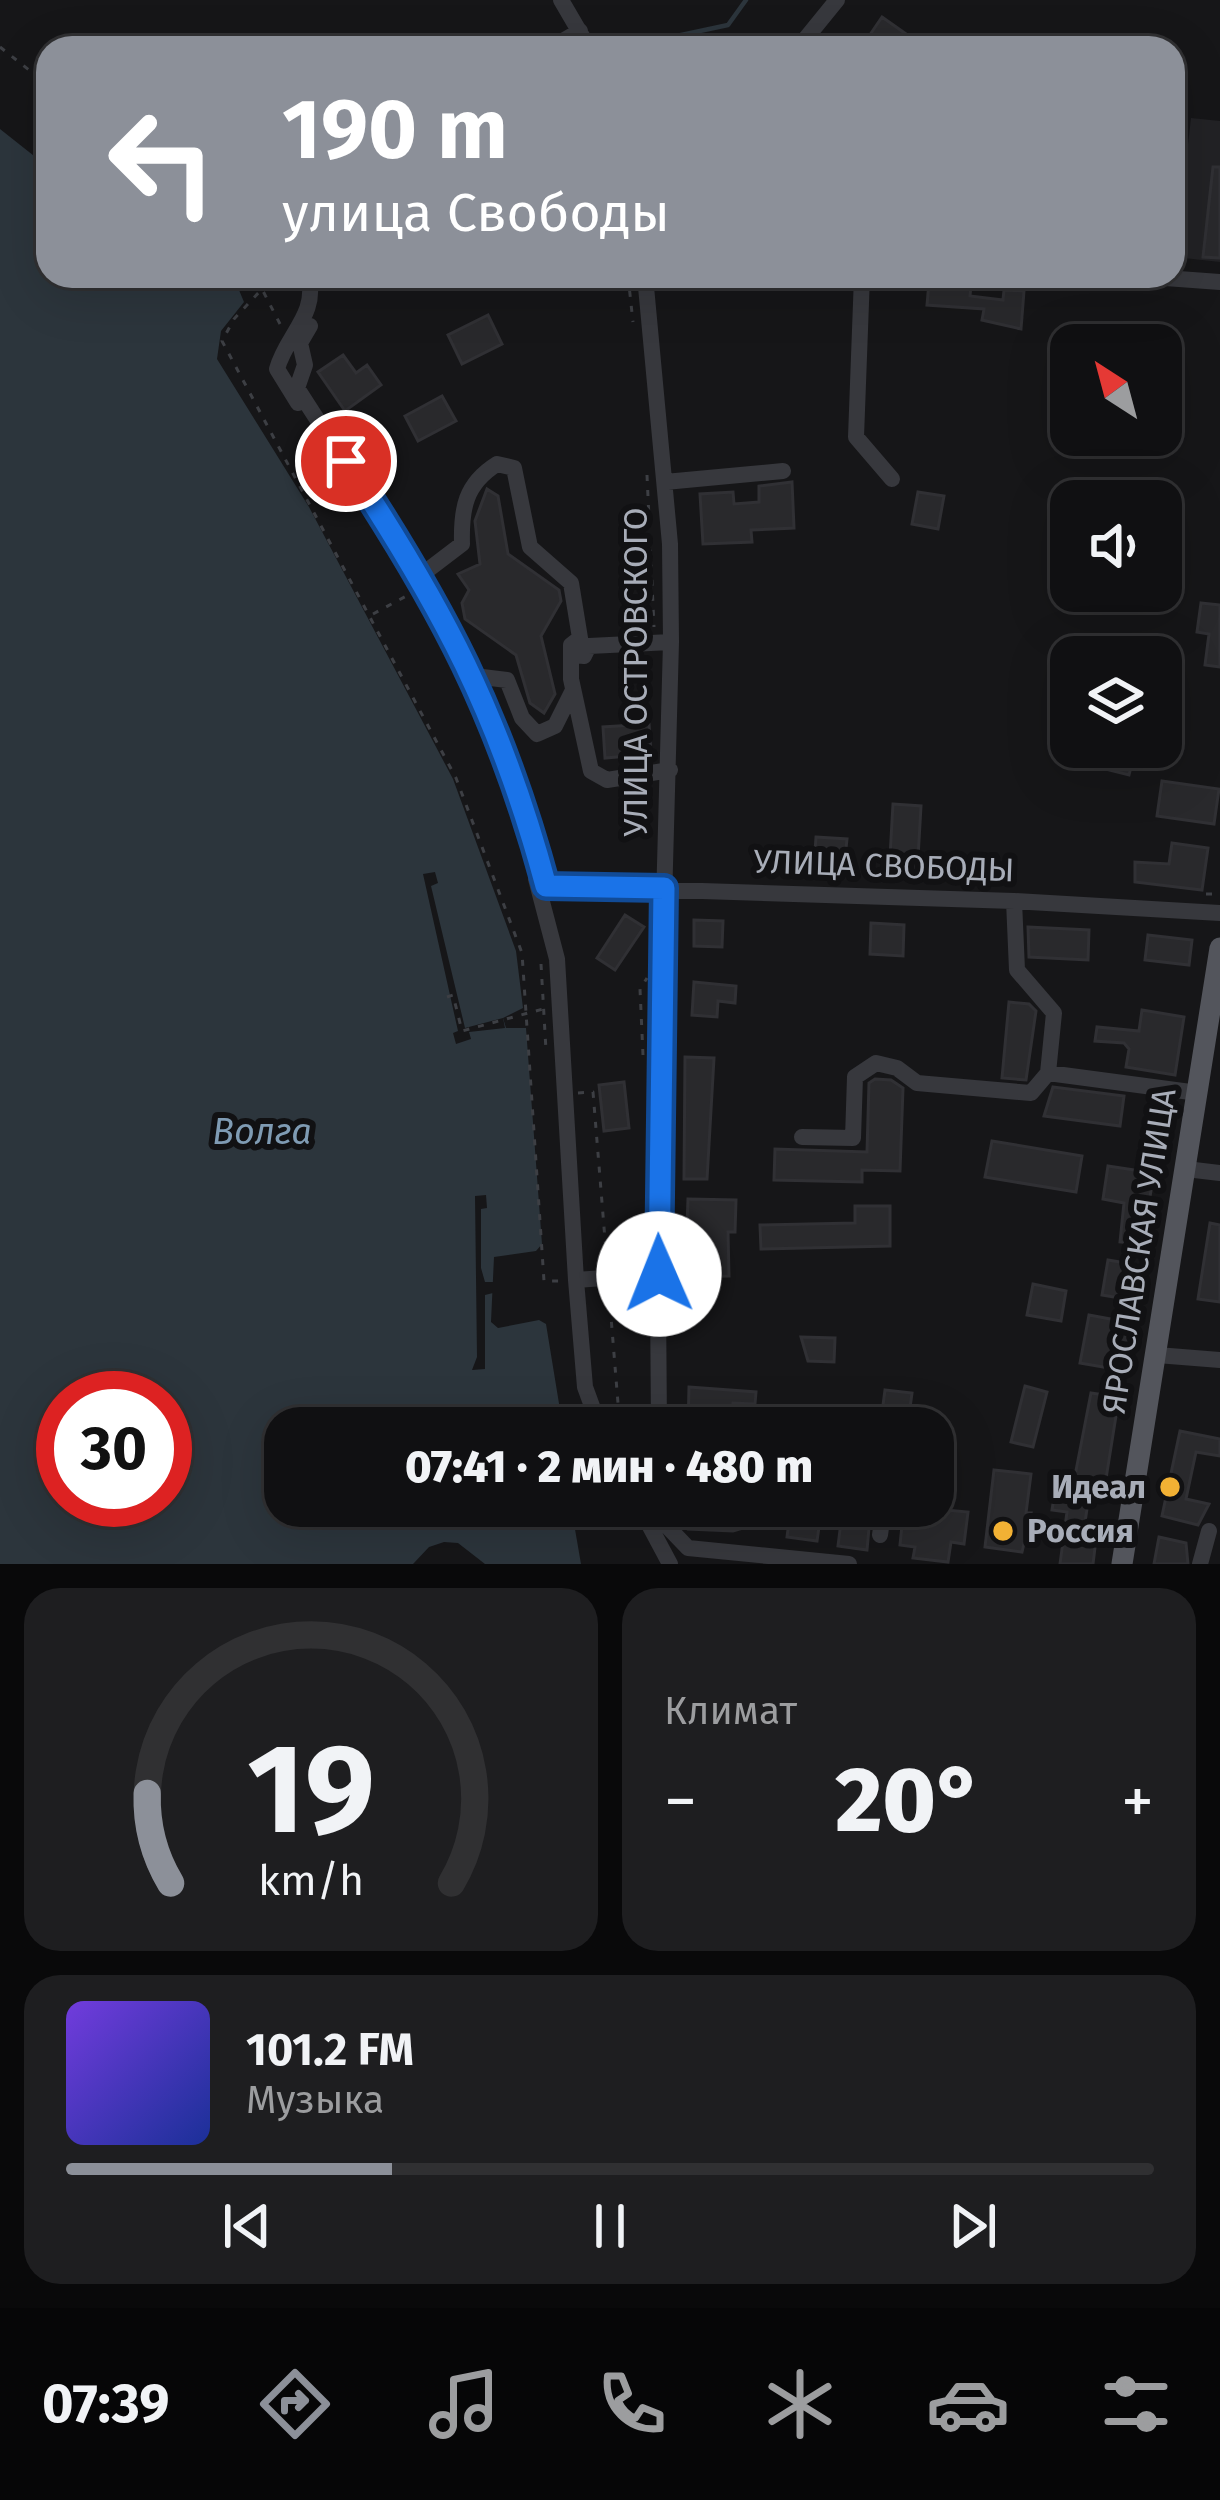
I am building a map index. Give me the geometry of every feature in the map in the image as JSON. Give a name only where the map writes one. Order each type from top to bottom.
[{"type":"main road","name":"ЯРОСЛАВСКАЯ УЛИЦА","points":[[1122,1564],[1220,948]]},
{"type":"street","points":[[561,0],[583,36]]},
{"type":"street","points":[[808,36],[837,0]]},
{"type":"street","points":[[571,36],[580,31]]},
{"type":"street","points":[[1185,279],[1220,282]]},
{"type":"street","points":[[310,288],[312,299],[278,373],[419,583],[494,738],[557,959],[576,1280],[585,1387],[592,1407]]},
{"type":"street","name":"УЛИЦА ОСТРОВСКОГО","points":[[646,288],[665,482],[663,642],[670,770],[664,888],[659,1407]]},
{"type":"street","points":[[862,288],[856,437],[892,479]]},
{"type":"street","points":[[310,326],[300,343],[305,365],[297,388],[474,676],[507,680],[522,718],[537,734],[555,726],[573,689],[581,646],[571,583],[530,547],[518,474],[506,465],[489,469],[469,491],[461,516],[462,544],[419,583]]},
{"type":"street","points":[[665,482],[783,471]]},
{"type":"street","points":[[581,646],[663,642]]},
{"type":"street","name":"УЛИЦА СВОБОДЫ","points":[[474,676],[520,788],[546,886],[1014,901],[1220,913]]},
{"type":"street","points":[[573,689],[587,759],[597,778],[670,770]]},
{"type":"street","points":[[802,1137],[853,1138],[855,1077],[876,1063],[897,1068],[916,1083],[1031,1093],[1048,1073],[1054,1013],[1017,970],[1014,901]]},
{"type":"street","points":[[1048,1073],[1198,1093]]},
{"type":"street","points":[[1186,1169],[1220,1173]]},
{"type":"street","points":[[576,1280],[659,1274]]},
{"type":"street","points":[[1157,1355],[1220,1360]]},
{"type":"street","points":[[650,1527],[670,1564]]},
{"type":"street","points":[[668,1527],[688,1548],[849,1564]]},
{"type":"street","points":[[880,1535],[881,1527]]},
{"type":"street","points":[[1200,1564],[1209,1531]]},
{"type":"path","points":[[0,47],[36,76]]},
{"type":"path","points":[[629,288],[635,340]]},
{"type":"path","points":[[290,342],[262,289],[234,319],[222,341],[456,778],[522,953],[544,1281]]},
{"type":"path","points":[[646,458],[663,642]]},
{"type":"path","points":[[370,616],[419,583]]},
{"type":"path","points":[[1206,894],[1220,894]]},
{"type":"path","points":[[648,978],[640,989],[639,1050],[651,1063]]},
{"type":"path","points":[[447,997],[452,995],[462,1030],[543,1009],[545,1050],[552,1049]]},
{"type":"path","points":[[564,1094],[593,1092],[618,1407]]},
{"type":"shaded area","points":[[1191,118],[1220,121],[1220,262],[1185,258],[1185,170]]},
{"type":"water","name":"Волга","points":[[0,129],[36,158],[36,288],[238,288],[244,302],[221,331],[217,359],[309,507],[453,779],[516,951],[523,1008],[503,1018],[506,1028],[526,1028],[542,1244],[536,1251],[494,1257],[491,1322],[498,1328],[539,1320],[546,1324],[560,1407],[264,1407],[264,1527],[575,1527],[581,1564],[485,1564],[458,1543],[429,1547],[413,1564],[0,1564]]},
{"type":"pier","points":[[435,872],[438,883],[431,886],[465,1028],[503,1018],[505,1028],[469,1032],[471,1039],[456,1044],[453,1033],[458,1031],[423,874]]},
{"type":"pier","points":[[486,1195],[487,1208],[481,1209],[481,1268],[485,1282],[493,1282],[493,1293],[485,1295],[485,1369],[472,1370],[477,1357],[475,1196]]},
{"type":"building","points":[[882,17],[906,34],[905,36],[869,36]]},
{"type":"building","points":[[1213,167],[1220,167],[1220,258],[1203,257]]},
{"type":"building","points":[[928,288],[971,288],[970,296],[1003,300],[1004,290],[1024,291],[1021,329],[982,320],[984,309],[927,305]]},
{"type":"building","points":[[488,315],[502,344],[462,364],[448,335]]},
{"type":"building","points":[[343,355],[356,373],[367,365],[381,385],[345,411],[318,372]]},
{"type":"building","points":[[442,396],[456,421],[418,441],[405,416]]},
{"type":"building","points":[[792,482],[794,528],[751,530],[752,542],[703,544],[700,494],[733,492],[734,504],[759,502],[759,486]]},
{"type":"building","points":[[487,489],[498,496],[508,554],[559,590],[561,601],[541,636],[555,694],[544,713],[530,703],[516,655],[465,619],[462,603],[469,590],[458,574],[480,564],[475,521]]},
{"type":"building","points":[[918,492],[944,496],[938,529],[912,524]]},
{"type":"building","points":[[1201,603],[1220,605],[1220,667],[1205,665],[1209,634],[1197,632]]},
{"type":"building","points":[[649,724],[651,754],[605,758],[603,727]]},
{"type":"building","points":[[1101,768],[1131,768],[1129,775]]},
{"type":"building","points":[[1162,781],[1219,789],[1214,824],[1157,816]]},
{"type":"building","points":[[893,804],[921,806],[917,875],[889,874]]},
{"type":"building","points":[[816,837],[847,839],[844,868],[814,866]]},
{"type":"building","points":[[1172,843],[1208,848],[1202,890],[1135,882],[1135,862],[1169,864]]},
{"type":"building","points":[[625,915],[644,927],[615,970],[597,958]]},
{"type":"building","points":[[694,920],[723,921],[722,947],[694,946]]},
{"type":"building","points":[[871,923],[904,925],[903,956],[870,954]]},
{"type":"building","points":[[1028,927],[1089,930],[1088,960],[1029,957]]},
{"type":"building","points":[[1148,935],[1192,940],[1189,965],[1145,960]]},
{"type":"building","points":[[694,982],[736,986],[735,1003],[718,1001],[717,1017],[692,1015]]},
{"type":"building","points":[[1009,1002],[1029,1004],[1036,1011],[1026,1080],[1002,1078]]},
{"type":"building","points":[[1142,1010],[1184,1017],[1175,1075],[1126,1067],[1129,1049],[1124,1043],[1095,1041],[1097,1027],[1139,1031]]},
{"type":"building","points":[[685,1057],[714,1058],[707,1179],[684,1179]]},
{"type":"building","points":[[891,1080],[903,1088],[900,1171],[862,1170],[862,1182],[774,1180],[775,1149],[867,1152],[869,1083]]},
{"type":"building","points":[[624,1082],[629,1128],[604,1131],[599,1085]]},
{"type":"building","points":[[1053,1087],[1124,1096],[1120,1126],[1044,1116]]},
{"type":"building","points":[[992,1141],[1082,1156],[1076,1192],[985,1177]]},
{"type":"building","points":[[1108,1166],[1154,1173],[1142,1244],[1120,1242],[1124,1203],[1103,1199]]},
{"type":"building","points":[[688,1199],[736,1200],[735,1232],[728,1232],[729,1276],[685,1277]]},
{"type":"building","points":[[855,1206],[890,1206],[890,1246],[761,1249],[760,1225],[855,1223]]},
{"type":"building","points":[[1210,1223],[1220,1225],[1220,1302],[1198,1299]]},
{"type":"building","points":[[1108,1260],[1138,1265],[1132,1300],[1102,1295]]},
{"type":"building","points":[[1033,1284],[1066,1291],[1061,1321],[1027,1315]]},
{"type":"building","points":[[1089,1315],[1132,1323],[1126,1353],[1112,1351],[1109,1368],[1080,1363]]},
{"type":"building","points":[[801,1337],[835,1338],[834,1362],[808,1361]]},
{"type":"building","points":[[1025,1386],[1047,1392],[1033,1447],[1011,1442]]},
{"type":"building","points":[[689,1387],[756,1392],[755,1404],[689,1407]]},
{"type":"building","points":[[885,1390],[912,1393],[910,1407],[883,1407]]},
{"type":"building","points":[[1091,1393],[1119,1397],[1105,1485],[1091,1482],[1084,1529],[1097,1531],[1093,1564],[1060,1564],[1067,1512],[1052,1510],[1055,1491],[1061,1492],[1062,1480],[1074,1481]]},
{"type":"building","points":[[1180,1431],[1220,1439],[1220,1456],[1196,1452],[1186,1499],[1209,1504],[1198,1525],[1162,1516]]},
{"type":"building","points":[[994,1470],[1031,1474],[1026,1513],[1031,1513],[1022,1552],[985,1547]]},
{"type":"building","points":[[954,1511],[968,1512],[964,1544],[951,1542],[948,1562],[913,1558],[915,1547],[900,1545],[902,1527],[954,1527]]},
{"type":"building","points":[[688,1527],[747,1527],[733,1531]]},
{"type":"building","points":[[788,1527],[819,1527],[817,1541],[787,1537]]},
{"type":"building","points":[[840,1527],[869,1527],[867,1550],[838,1546]]},
{"type":"building","points":[[1159,1537],[1186,1543],[1188,1564],[1154,1564]]},
{"type":"waterway","points":[[676,36],[728,25],[746,0]]},
{"type":"place","name":"Идеал","points":[[1170,1487]]},
{"type":"place","name":"Россия","points":[[1003,1531]]},
{"type":"route","points":[[346,461],[410,558],[481,689],[520,788],[546,886],[664,888],[659,1274]]}]
